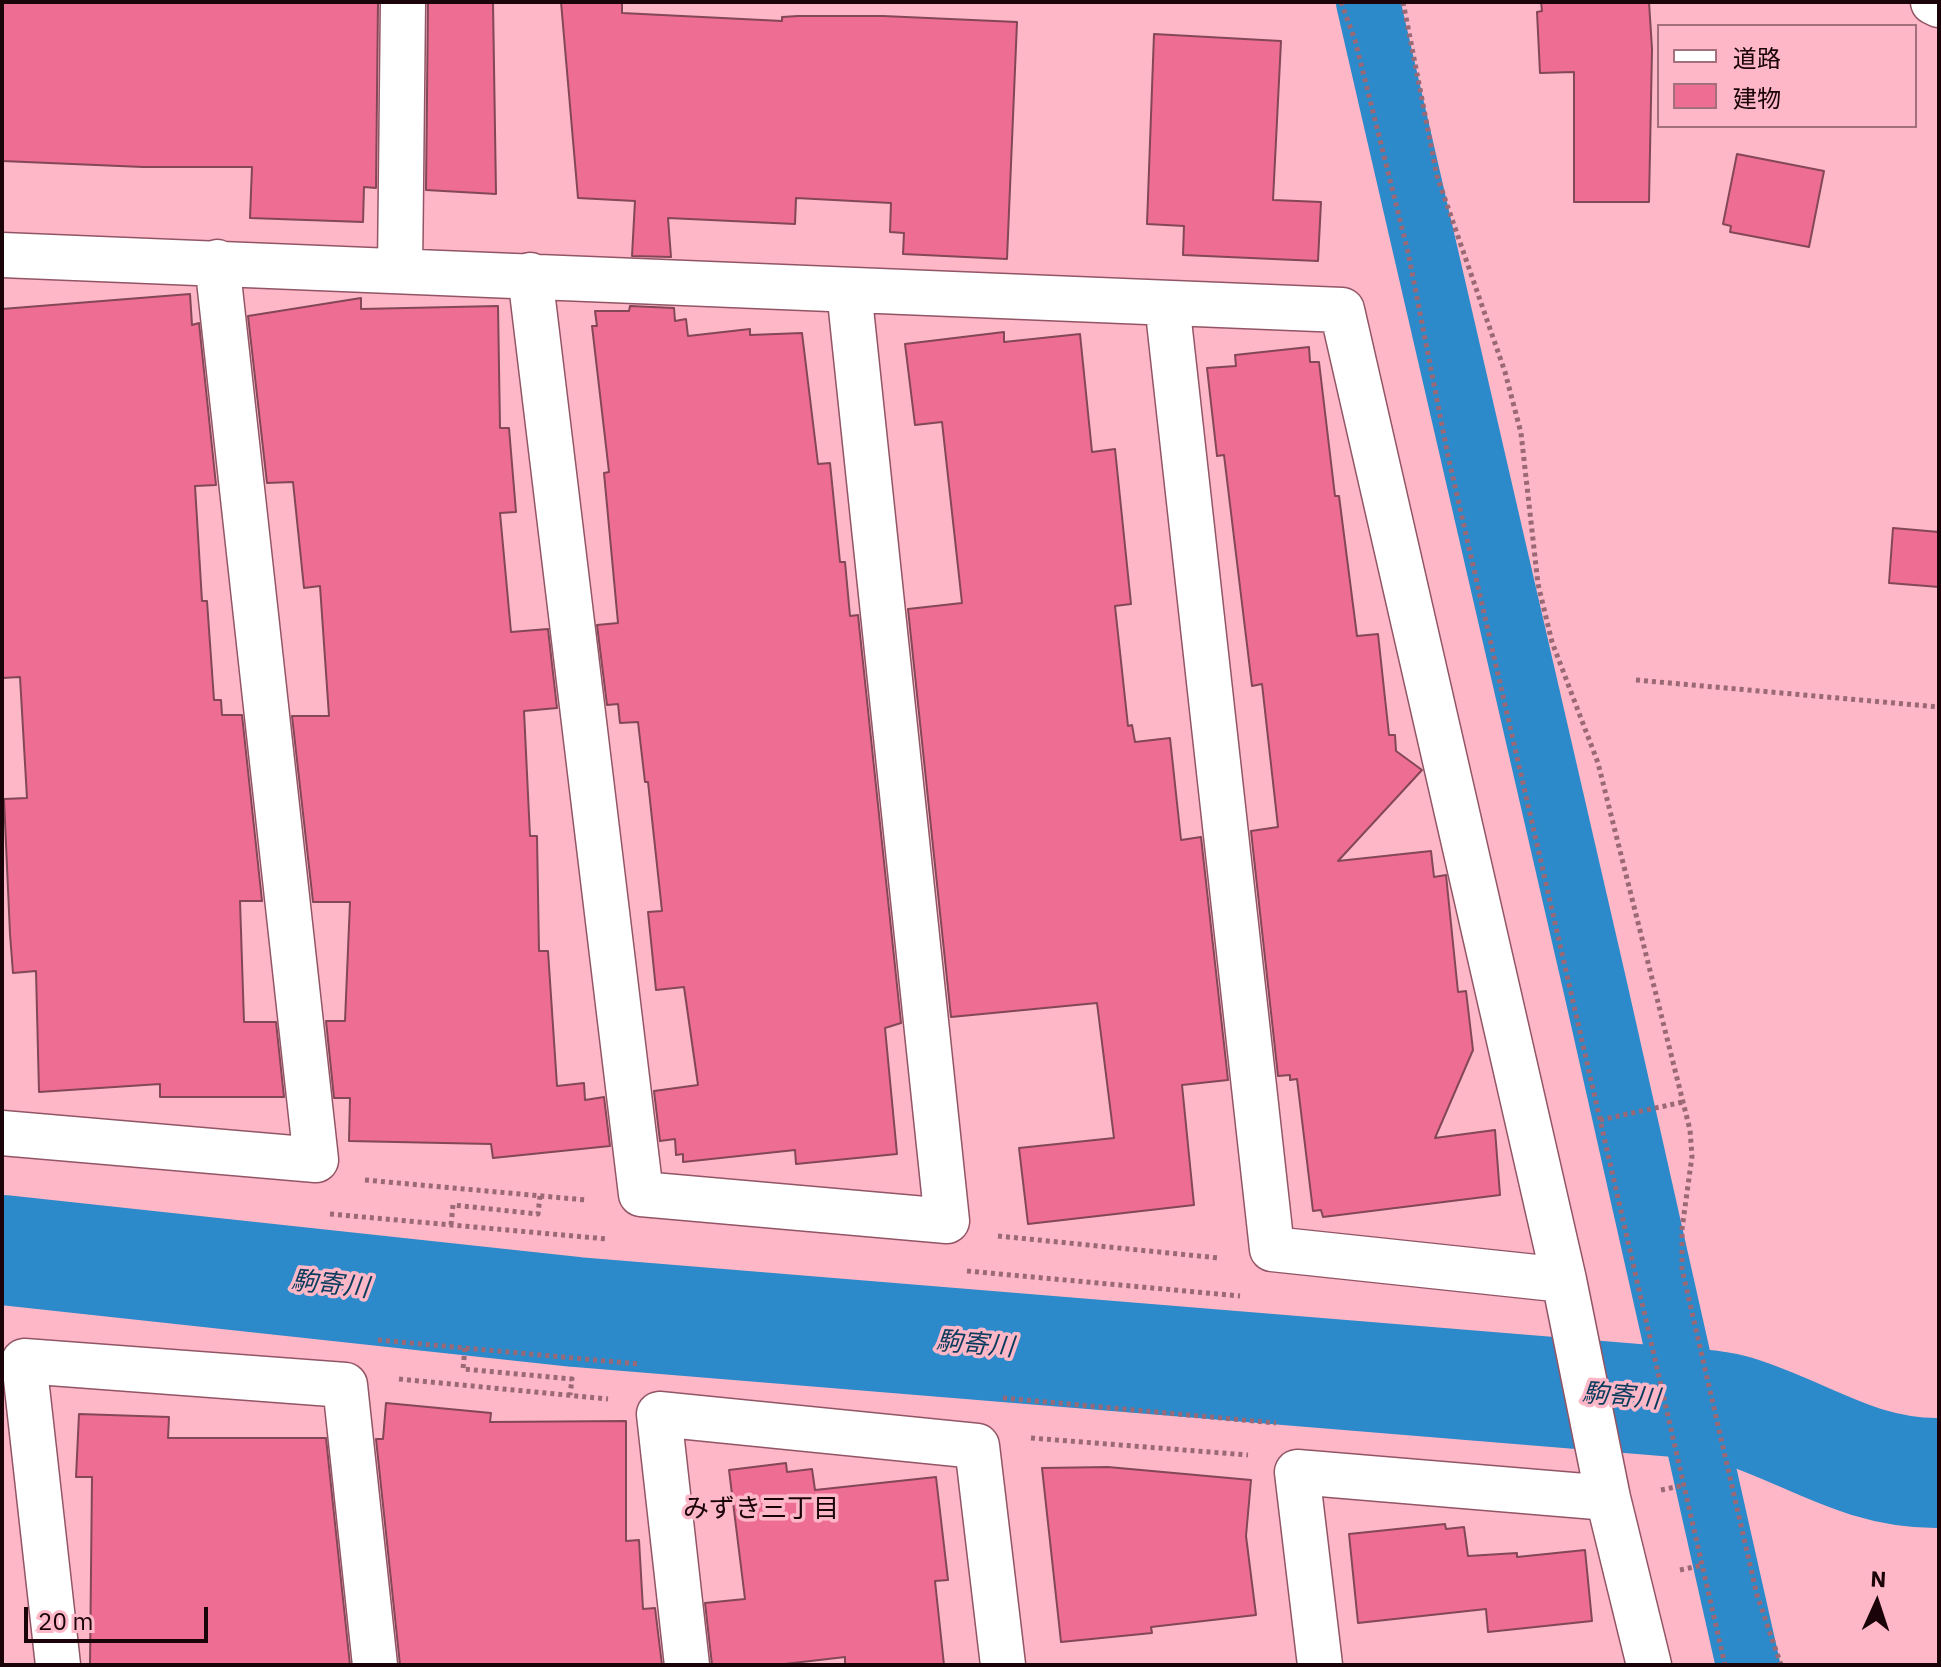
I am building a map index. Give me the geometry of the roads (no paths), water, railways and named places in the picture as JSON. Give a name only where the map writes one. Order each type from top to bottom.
[{"type":"street","points":[[400,270],[403,2]]},
{"type":"street","points":[[1933,2],[1939,5]]},
{"type":"street","points":[[2,255],[1342,310],[1564,1280],[1608,1498],[1649,1665]]},
{"type":"street","points":[[2,1133],[316,1160],[217,262]]},
{"type":"street","points":[[530,275],[641,1194],[947,1221],[849,290]]},
{"type":"street","points":[[1167,303],[1272,1249],[1564,1280]]},
{"type":"street","points":[[58,1665],[24,1361],[345,1385],[375,1665]]},
{"type":"street","points":[[687,1665],[659,1414],[977,1446],[1003,1665]]},
{"type":"street","points":[[1320,1665],[1297,1472],[1608,1498]]},
{"type":"waterway","points":[[1368,2],[1748,1665]]},
{"type":"waterway","name":"駒寄川","points":[[2,1250],[576,1312],[1708,1405],[1741,1412],[1861,1460],[1911,1472],[1939,1473]]},
{"type":"district","name":"みずき三丁目","points":[[761,1509]]}]
